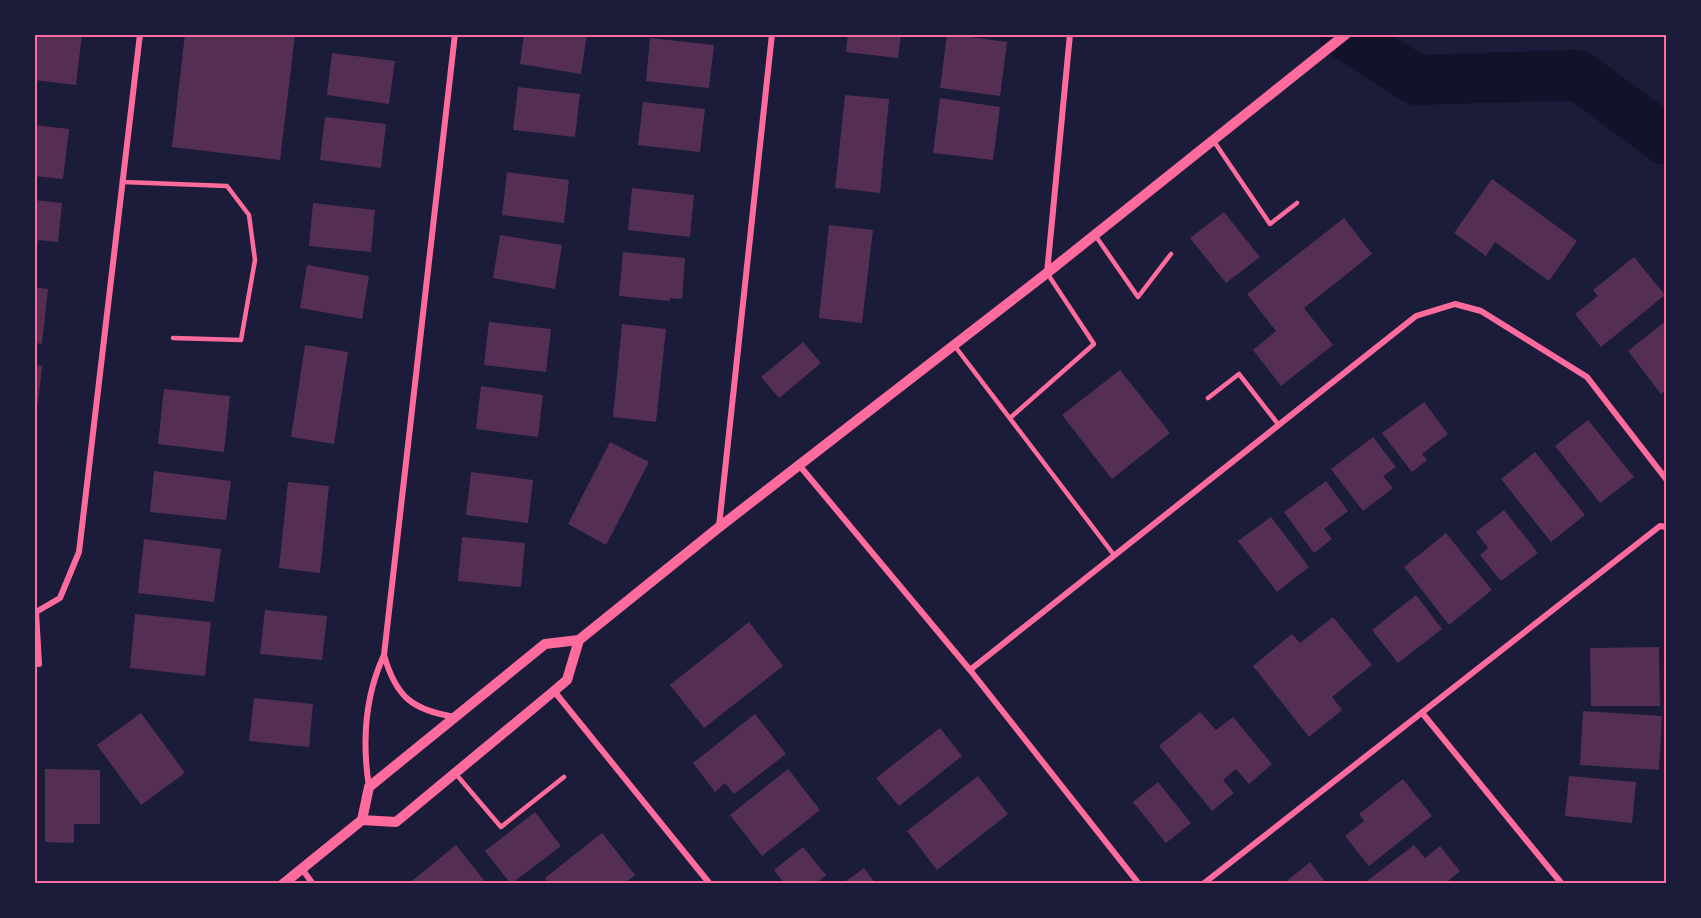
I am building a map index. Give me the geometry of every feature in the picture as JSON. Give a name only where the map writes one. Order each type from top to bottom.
[{"type":"street","points":[[39,664],[35,611],[60,598],[79,552],[141,34]]},
{"type":"street","points":[[283,884],[362,820],[369,787],[364,753],[372,681],[384,655],[455,34]]},
{"type":"street","points":[[718,528],[772,34]]},
{"type":"street","points":[[1047,273],[1070,34]]},
{"type":"street","points":[[369,787],[545,644],[579,640],[718,528],[1047,273],[1346,34]]},
{"type":"street","points":[[970,670],[1416,316],[1455,304],[1480,311],[1587,377],[1666,479]]},
{"type":"street","points":[[799,465],[970,670],[1139,884]]},
{"type":"street","points":[[1203,884],[1423,714],[1660,526],[1666,527]]},
{"type":"street","points":[[362,820],[396,822],[554,691],[567,680],[579,640]]},
{"type":"street","points":[[384,655],[398,691],[410,701],[437,714],[455,717]]},
{"type":"street","points":[[554,691],[710,884]]},
{"type":"street","points":[[1423,714],[1562,884]]},
{"type":"street","points":[[302,869],[313,884]]},
{"type":"lane","points":[[1213,140],[1270,224],[1297,203]]},
{"type":"lane","points":[[123,182],[227,186],[249,215],[255,260],[241,340],[173,338]]},
{"type":"lane","points":[[1095,235],[1138,297],[1171,254]]},
{"type":"lane","points":[[1010,418],[1094,344],[1047,273]]},
{"type":"lane","points":[[954,345],[1114,555]]},
{"type":"lane","points":[[1208,398],[1239,374],[1278,424]]},
{"type":"lane","points":[[455,773],[501,827],[564,777]]},
{"type":"building","points":[[34,34],[82,34],[76,85],[34,80]]},
{"type":"building","points":[[185,34],[295,35],[280,160],[172,147]]},
{"type":"building","points":[[524,34],[587,34],[581,74],[520,64]]},
{"type":"building","points":[[848,34],[901,34],[898,58],[846,52]]},
{"type":"building","points":[[947,34],[1007,42],[1000,96],[940,88]]},
{"type":"building","points":[[650,38],[714,45],[709,88],[646,81]]},
{"type":"building","points":[[332,53],[395,61],[389,104],[327,95]]},
{"type":"building","points":[[518,87],[580,94],[575,137],[513,130]]},
{"type":"building","points":[[845,95],[889,99],[880,193],[835,188]]},
{"type":"building","points":[[940,98],[1000,107],[993,160],[933,153]]},
{"type":"building","points":[[643,102],[705,109],[700,152],[638,145]]},
{"type":"building","points":[[325,117],[386,124],[381,168],[320,160]]},
{"type":"building","points":[[34,125],[69,129],[63,179],[34,176]]},
{"type":"building","points":[[507,172],[569,180],[564,223],[502,215]]},
{"type":"building","points":[[1492,179],[1577,241],[1549,281],[1495,242],[1486,256],[1454,233]]},
{"type":"building","points":[[632,188],[694,195],[690,237],[628,230]]},
{"type":"building","points":[[34,200],[62,203],[58,242],[38,240],[36,258]]},
{"type":"building","points":[[313,203],[375,210],[371,252],[309,246]]},
{"type":"building","points":[[1224,212],[1260,257],[1226,283],[1190,238]]},
{"type":"building","points":[[1344,218],[1372,254],[1304,308],[1333,345],[1281,386],[1253,350],[1276,331],[1247,294]]},
{"type":"building","points":[[829,225],[873,230],[862,323],[819,318]]},
{"type":"building","points":[[500,235],[562,245],[555,289],[493,278]]},
{"type":"building","points":[[623,252],[685,258],[682,299],[670,298],[670,301],[619,296]]},
{"type":"building","points":[[1634,257],[1665,295],[1601,347],[1575,314],[1598,296],[1593,290]]},
{"type":"building","points":[[307,265],[369,276],[362,319],[300,308]]},
{"type":"building","points":[[34,287],[48,289],[42,344],[34,343]]},
{"type":"building","points":[[1666,321],[1666,390],[1661,394],[1628,351]]},
{"type":"building","points":[[489,322],[551,329],[546,372],[484,365]]},
{"type":"building","points":[[622,324],[666,329],[656,422],[613,417]]},
{"type":"building","points":[[803,342],[821,363],[779,398],[761,377]]},
{"type":"building","points":[[305,345],[348,352],[334,444],[291,437]]},
{"type":"building","points":[[34,365],[42,366],[38,403],[34,403]]},
{"type":"building","points":[[1120,370],[1170,433],[1112,479],[1062,415]]},
{"type":"building","points":[[481,386],[543,395],[538,437],[476,429]]},
{"type":"building","points":[[164,389],[230,396],[224,452],[158,444]]},
{"type":"building","points":[[1424,402],[1448,434],[1422,454],[1427,460],[1412,472],[1382,433]]},
{"type":"building","points":[[1588,420],[1634,477],[1600,503],[1555,446]]},
{"type":"building","points":[[1373,437],[1396,467],[1383,476],[1393,488],[1363,511],[1331,469]]},
{"type":"building","points":[[610,442],[649,462],[606,545],[568,524]]},
{"type":"building","points":[[1535,452],[1585,515],[1551,542],[1501,479]]},
{"type":"building","points":[[154,471],[231,481],[226,520],[150,512]]},
{"type":"building","points":[[471,472],[533,480],[528,523],[466,515]]},
{"type":"building","points":[[1326,481],[1348,511],[1324,529],[1332,539],[1314,553],[1284,512]]},
{"type":"building","points":[[288,482],[329,486],[320,573],[279,568]]},
{"type":"building","points":[[1504,510],[1538,553],[1501,581],[1480,555],[1488,548],[1476,532]]},
{"type":"building","points":[[1271,517],[1309,567],[1277,592],[1238,541]]},
{"type":"building","points":[[1446,533],[1492,590],[1449,625],[1404,567]]},
{"type":"building","points":[[462,537],[525,543],[521,587],[458,581]]},
{"type":"building","points":[[144,539],[221,549],[214,602],[138,593]]},
{"type":"building","points":[[1416,595],[1442,629],[1398,663],[1372,630]]},
{"type":"building","points":[[265,610],[327,616],[322,660],[260,654]]},
{"type":"building","points":[[135,614],[211,622],[205,676],[130,668]]},
{"type":"building","points":[[1333,617],[1372,665],[1332,697],[1342,710],[1309,737],[1253,666],[1292,634],[1300,643]]},
{"type":"building","points":[[749,622],[783,666],[704,728],[670,685]]},
{"type":"building","points":[[1659,647],[1660,706],[1591,706],[1590,648]]},
{"type":"building","points":[[254,698],[313,704],[309,747],[249,741]]},
{"type":"building","points":[[1583,711],[1662,716],[1659,770],[1580,765]]},
{"type":"building","points":[[1200,712],[1216,730],[1233,717],[1272,764],[1249,784],[1236,769],[1223,780],[1234,793],[1212,811],[1159,746]]},
{"type":"building","points":[[141,713],[185,773],[141,805],[97,745]]},
{"type":"building","points":[[755,714],[786,754],[734,794],[725,783],[715,792],[693,763]]},
{"type":"building","points":[[940,728],[962,756],[899,806],[876,778]]},
{"type":"building","points":[[45,769],[100,770],[100,824],[74,824],[74,843],[45,842]]},
{"type":"building","points":[[788,769],[820,810],[762,856],[730,815]]},
{"type":"building","points":[[978,776],[1008,814],[937,870],[907,831]]},
{"type":"building","points":[[1569,776],[1636,782],[1632,823],[1565,816]]},
{"type":"building","points":[[1403,779],[1432,816],[1369,866],[1345,836],[1364,821],[1359,814]]},
{"type":"building","points":[[1158,782],[1191,823],[1166,843],[1133,802]]},
{"type":"building","points":[[535,812],[561,846],[511,884],[485,851]]},
{"type":"building","points":[[602,833],[635,875],[624,884],[549,884],[545,878]]},
{"type":"building","points":[[456,845],[487,884],[408,884]]},
{"type":"building","points":[[1414,845],[1425,858],[1440,846],[1460,871],[1445,884],[1369,884],[1367,881]]},
{"type":"building","points":[[803,847],[826,875],[816,884],[785,884],[774,870]]},
{"type":"building","points":[[1310,862],[1327,884],[1283,884]]},
{"type":"building","points":[[864,868],[876,884],[842,884]]},
{"type":"waterway","points":[[1344,34],[1416,80],[1578,75],[1666,140]]}]
